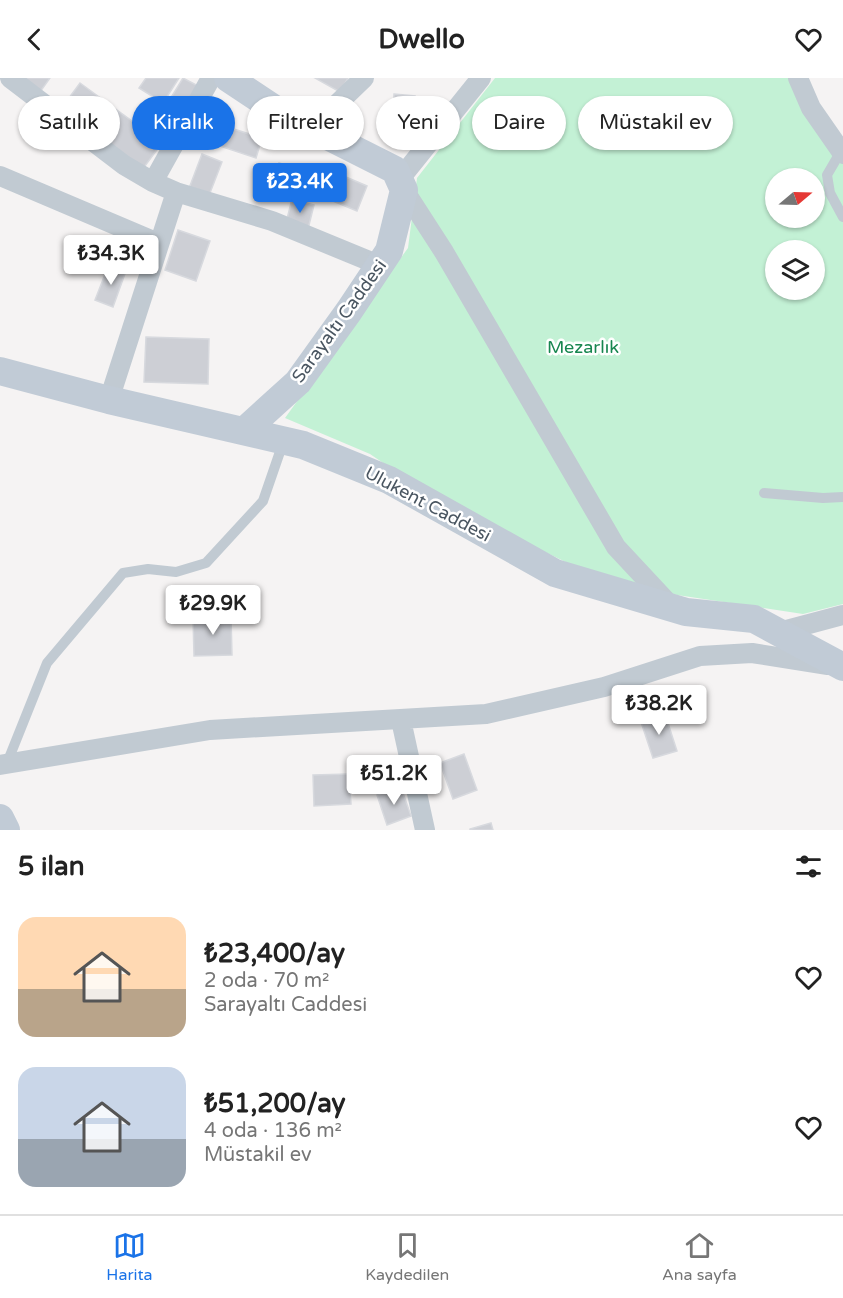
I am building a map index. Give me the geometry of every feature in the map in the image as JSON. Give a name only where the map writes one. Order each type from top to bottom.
[{"type":"street","points":[[10,78],[124,165],[153,182],[176,192],[272,221],[379,265]]},
{"type":"street","points":[[153,182],[211,78]]},
{"type":"street","points":[[228,78],[255,96]]},
{"type":"street","points":[[345,96],[364,78]]},
{"type":"street","points":[[402,185],[481,78]]},
{"type":"street","points":[[798,78],[811,108],[842,152]]},
{"type":"street","points":[[356,150],[395,170],[616,548],[673,608]]},
{"type":"street","points":[[0,176],[158,243]]},
{"type":"street","name":"Sarayaltı Caddesi","points":[[244,431],[298,382],[389,250],[402,185]]},
{"type":"street","points":[[109,400],[176,192]]},
{"type":"street","name":"Ulukent Caddesi","points":[[0,371],[109,400],[284,440],[389,480],[555,573],[686,612],[754,619],[843,667]]},
{"type":"street","points":[[779,632],[843,615]]},
{"type":"street","points":[[3,764],[210,730],[486,714],[604,687],[700,656],[752,653],[843,667]]},
{"type":"street","points":[[401,720],[425,830]]},
{"type":"street","points":[[0,818],[6,830]]},
{"type":"lane","points":[[842,152],[827,175],[830,193],[843,217]]},
{"type":"lane","points":[[3,764],[47,663],[123,573],[148,569],[176,572],[206,563],[263,501],[284,440]]},
{"type":"lane","points":[[764,493],[823,498],[843,497]]},
{"type":"green space","name":"Mezarlık","points":[[495,78],[789,78],[843,161],[843,604],[803,614],[677,595],[574,566],[439,501],[370,454],[285,418],[408,248],[417,178],[439,150],[460,150],[460,123],[472,107],[472,150],[566,150],[566,96],[481,96]]},
{"type":"building","points":[[22,78],[50,78],[40,92]]},
{"type":"building","points":[[146,78],[179,78],[167,96],[152,96],[139,88]]},
{"type":"building","points":[[183,78],[202,88],[197,96],[172,96]]},
{"type":"building","points":[[315,78],[348,78],[340,92]]},
{"type":"building","points":[[80,83],[98,96],[70,96]]},
{"type":"building","points":[[120,112],[132,121],[132,150],[157,150],[142,170],[115,150],[120,150]]},
{"type":"building","points":[[235,129],[247,133],[247,150],[258,150],[256,158],[232,150],[235,150]]},
{"type":"building","points":[[202,154],[222,162],[208,198],[188,191]]},
{"type":"building","points":[[279,163],[295,168],[290,184],[275,180]]},
{"type":"building","points":[[327,169],[367,186],[357,211],[316,194]]},
{"type":"building","points":[[292,199],[314,205],[308,229],[286,223]]},
{"type":"building","points":[[178,230],[210,241],[196,281],[165,270]]},
{"type":"building","points":[[109,264],[126,271],[113,307],[95,300]]},
{"type":"building","points":[[146,337],[209,339],[208,384],[144,382]]},
{"type":"building","points":[[231,616],[232,655],[194,656],[193,617]]},
{"type":"building","points":[[665,714],[677,751],[653,758],[641,722]]},
{"type":"building","points":[[464,754],[477,790],[453,799],[440,763]]},
{"type":"building","points":[[349,774],[351,804],[314,806],[313,775]]},
{"type":"building","points":[[401,787],[411,816],[387,825],[377,795]]},
{"type":"building","points":[[491,823],[493,830],[470,830],[470,829]]}]
